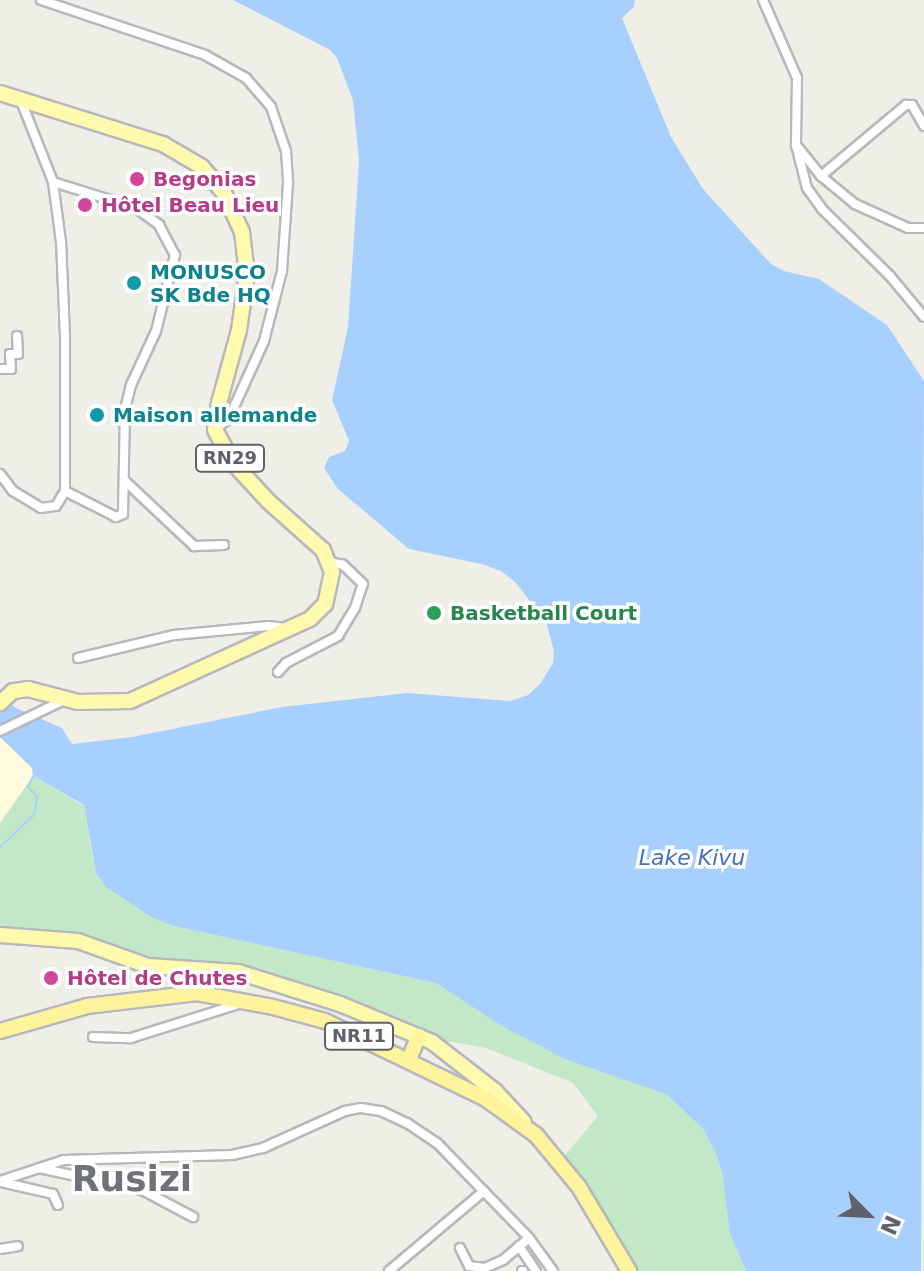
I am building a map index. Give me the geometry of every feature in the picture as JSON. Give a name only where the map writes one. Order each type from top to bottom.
[{"type":"highway","name":"NR11","points":[[0,1031],[87,1006],[197,993],[248,1001],[325,1021],[409,1059],[486,1099],[536,1135],[579,1187],[629,1271]]},
{"type":"highway","points":[[409,1059],[419,1036]]},
{"type":"main road","name":"RN29","points":[[0,93],[163,144],[202,167],[224,193],[242,232],[247,274],[239,330],[219,403],[215,430],[242,473],[323,550],[330,562]]},
{"type":"main road","points":[[0,703],[13,691],[28,689],[64,700],[116,704],[130,701],[318,614],[325,604],[332,582],[330,562]]},
{"type":"main road","points":[[0,935],[78,941],[148,966],[238,972],[340,1004],[432,1042],[495,1091],[536,1135]]},
{"type":"street","points":[[41,0],[205,55],[246,78],[271,107],[286,151],[288,183],[282,271],[264,341],[229,418],[215,430]]},
{"type":"street","points":[[763,0],[793,61],[797,78],[796,145],[799,168],[814,199],[890,276],[924,317]]},
{"type":"street","points":[[0,474],[13,491],[41,508],[56,506],[65,491],[65,336],[61,242],[53,182],[21,101]]},
{"type":"street","points":[[821,176],[906,105],[912,105],[924,126]]},
{"type":"street","points":[[796,145],[821,176],[855,204],[908,228],[924,228]]},
{"type":"street","points":[[53,182],[95,192],[136,208],[159,225],[175,255],[156,331],[129,392],[122,439],[124,510],[116,517],[65,491]]},
{"type":"street","points":[[0,369],[11,369],[10,354],[18,354],[17,336]]},
{"type":"street","points":[[125,481],[194,546],[224,545]]},
{"type":"street","points":[[278,672],[286,663],[338,636],[355,608],[363,584],[343,565],[330,562]]},
{"type":"street","points":[[78,658],[174,635],[269,626],[291,628]]},
{"type":"street","points":[[0,731],[64,700]]},
{"type":"street","points":[[93,1037],[131,1038],[248,1001]]},
{"type":"street","points":[[0,1182],[37,1168],[95,1157],[232,1155],[263,1148],[345,1111],[361,1108],[381,1111],[407,1123],[438,1144],[529,1238],[553,1271]]},
{"type":"street","points":[[37,1168],[142,1190],[193,1217]]},
{"type":"street","points":[[0,1182],[53,1194],[58,1205]]},
{"type":"street","points":[[389,1271],[484,1191]]},
{"type":"street","points":[[460,1248],[469,1266],[485,1268],[503,1260],[529,1238]]},
{"type":"street","points":[[0,1249],[18,1246]]},
{"type":"street","points":[[519,1246],[536,1271]]},
{"type":"shaded area","points":[[0,737],[32,768],[33,776],[0,823]]},
{"type":"green space","points":[[33,776],[84,806],[93,860],[174,926],[436,983],[500,1025],[666,1094],[703,1129],[715,1151],[722,1172],[730,1234],[746,1271],[629,1271],[559,1162],[598,1116],[573,1083],[486,1048],[419,1036],[264,979],[148,966],[93,946],[0,935],[0,823]]},
{"type":"water","name":"Lake Kivu","points":[[233,0],[635,0],[634,7],[622,18],[671,137],[703,189],[771,264],[784,271],[819,279],[887,325],[924,381],[921,1271],[746,1271],[730,1234],[722,1172],[715,1151],[703,1129],[666,1094],[565,1059],[500,1025],[436,983],[174,926],[153,918],[106,887],[96,873],[84,805],[33,776],[32,768],[0,737],[0,694],[16,708],[62,728],[72,744],[132,737],[282,707],[407,693],[511,701],[528,695],[540,684],[553,663],[554,651],[546,622],[516,583],[501,571],[481,564],[409,549],[338,489],[324,468],[329,457],[345,451],[349,441],[332,400],[348,327],[359,161],[353,100],[337,58],[330,50]]},
{"type":"waterway","points":[[0,847],[34,815],[37,796],[28,787],[34,774]]},
{"type":"place","name":"Begonias","points":[[137,179]]},
{"type":"place","name":"Hôtel Beau Lieu","points":[[85,205]]},
{"type":"place","name":"MONUSCO SK Bde HQ","points":[[134,283]]},
{"type":"place","name":"Maison allemande","points":[[97,415]]},
{"type":"place","name":"Basketball Court","points":[[434,613]]},
{"type":"place","name":"Hôtel de Chutes","points":[[51,978]]},
{"type":"district","name":"Rusizi","points":[[132,1179]]}]
